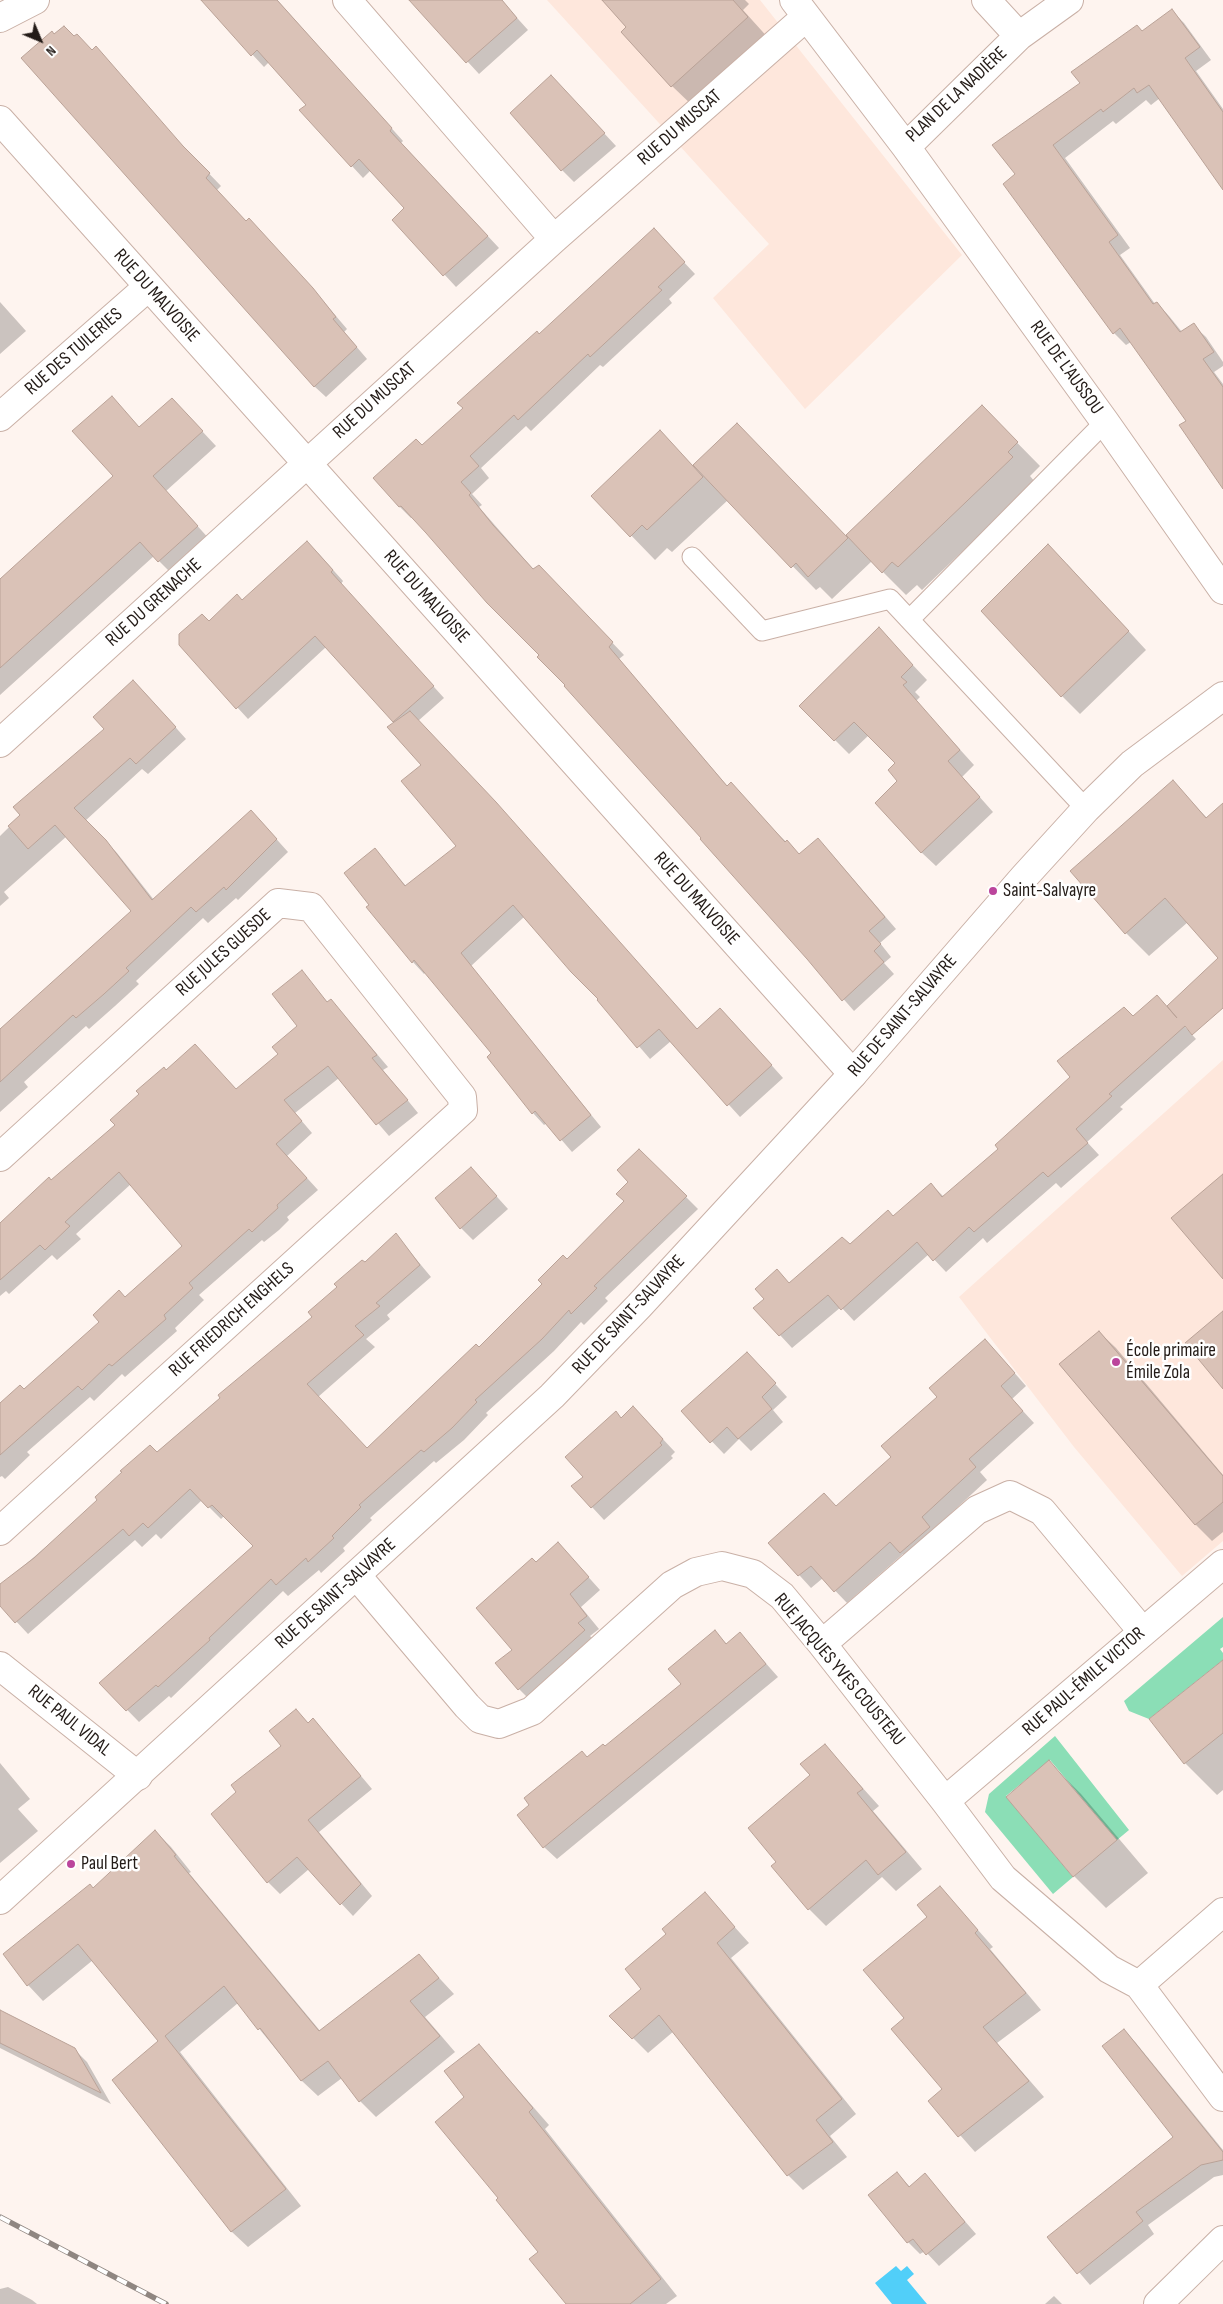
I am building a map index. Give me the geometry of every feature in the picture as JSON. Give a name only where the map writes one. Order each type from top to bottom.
[{"type":"street","points":[[0,18],[35,0]]},
{"type":"street","points":[[348,0],[554,238]]},
{"type":"street","name":"PLAN DE LA NADIÈRE","points":[[800,8],[906,147],[1019,36],[986,0]]},
{"type":"street","points":[[1019,36],[1069,0]]},
{"type":"street","name":"RUE DU MUSCAT","points":[[307,463],[554,238],[800,8]]},
{"type":"street","name":"RUE DU MALVOISIE","points":[[0,120],[853,1074]]},
{"type":"street","name":"RUE DE L'AUSSOU","points":[[906,147],[1105,422],[1223,590]]},
{"type":"street","name":"RUE DES TUILERIES","points":[[0,417],[148,287]]},
{"type":"street","name":"RUE DU GRENACHE","points":[[0,742],[307,463]]},
{"type":"street","name":"RUE DE SAINT-SALVAYRE","points":[[0,1900],[552,1396],[639,1306],[853,1074],[1024,877],[1086,809],[1132,764],[1223,696]]},
{"type":"street","name":"RUE JULES GUESDE","points":[[0,1157],[278,903],[311,907],[462,1097],[463,1110]]},
{"type":"street","name":"RUE FRIEDRICH ENGHELS","points":[[0,1531],[463,1110]]},
{"type":"street","points":[[822,1644],[977,1510],[1010,1494],[1042,1510],[1143,1632]]},
{"type":"street","name":"RUE PAUL-ÉMILE VICTOR","points":[[946,1801],[1223,1564]]},
{"type":"street","name":"RUE JACQUES YVES COUSTEAU","points":[[357,1576],[467,1706],[480,1719],[499,1724],[532,1711],[672,1585],[696,1572],[722,1566],[752,1574],[782,1596],[822,1644],[946,1801],[1003,1878],[1109,1969],[1139,1985]]},
{"type":"street","name":"RUE PAUL VIDAL","points":[[0,1666],[138,1776]]},
{"type":"street","points":[[1223,1912],[1139,1985],[1223,2097]]},
{"type":"street","points":[[1158,2304],[1223,2240]]},
{"type":"lane","points":[[910,619],[1105,422]]},
{"type":"lane","points":[[692,557],[762,631],[890,598],[1086,809]]},
{"type":"shaded area","points":[[547,0],[760,0],[962,255],[805,409],[713,298],[769,244]]},
{"type":"shaded area","name":"École primaire Émile Zola","points":[[1223,1060],[1223,1541],[1182,1576],[1074,1447],[959,1297]]},
{"type":"green space","points":[[1223,1617],[1223,1647],[1220,1649],[1223,1653],[1223,1660],[1149,1719],[1129,1711],[1124,1701]]},
{"type":"green space","points":[[1055,1736],[1129,1830],[1117,1840],[1050,1760],[1006,1796],[1073,1877],[1053,1894],[985,1812],[989,1794]]},
{"type":"water","points":[[896,2266],[901,2271],[907,2266],[914,2274],[907,2280],[927,2304],[892,2304],[875,2283]]},
{"type":"building","points":[[201,0],[277,0],[392,128],[390,131],[488,236],[443,276],[392,220],[404,208],[359,159],[351,167],[299,110],[306,105],[257,50],[251,56]]},
{"type":"building","points":[[409,0],[502,0],[517,18],[466,63]]},
{"type":"building","points":[[602,0],[733,0],[748,17],[671,87],[621,32],[626,27]]},
{"type":"building","points":[[1172,9],[1200,47],[1185,58],[1223,112],[1223,190],[1149,85],[1137,93],[1134,88],[1103,112],[1101,109],[1053,145],[1118,235],[1109,242],[1153,304],[1157,302],[1180,332],[1194,323],[1214,352],[1203,359],[1223,387],[1223,489],[1179,425],[1186,421],[1120,328],[1113,334],[1003,184],[1015,174],[992,145],[1080,83],[1071,72],[1137,25],[1142,31]]},
{"type":"building","points":[[64,26],[74,36],[77,34],[92,50],[96,46],[183,146],[210,173],[206,178],[246,221],[249,218],[313,288],[336,317],[333,319],[357,347],[314,387],[21,58],[52,31],[54,34]]},
{"type":"building","points":[[551,75],[605,133],[561,171],[510,113]]},
{"type":"building","points":[[654,228],[685,262],[658,287],[662,290],[590,357],[588,354],[518,420],[514,415],[470,456],[479,466],[461,482],[493,525],[533,569],[539,565],[613,642],[609,647],[727,786],[731,782],[785,842],[787,840],[799,854],[818,838],[885,917],[869,931],[881,944],[874,951],[884,962],[842,1001],[701,838],[565,685],[537,657],[539,655],[487,603],[426,533],[373,478],[416,439],[422,445],[463,408],[457,403],[537,331],[539,334]]},
{"type":"building","points":[[112,396],[139,427],[172,398],[203,431],[153,476],[198,526],[158,562],[140,542],[0,668],[0,579],[113,476],[72,431]]},
{"type":"building","points":[[982,405],[1018,442],[1008,452],[1013,457],[898,567],[892,562],[882,573],[846,535]]},
{"type":"building","points":[[737,423],[848,538],[808,577],[796,563],[791,568],[693,465]]},
{"type":"building","points":[[660,430],[703,477],[647,530],[642,525],[630,537],[591,496]]},
{"type":"building","points":[[307,541],[333,570],[331,572],[434,686],[393,722],[315,636],[236,709],[179,645],[179,634],[202,614],[209,621],[237,594],[242,600]]},
{"type":"building","points":[[1048,544],[1129,631],[1061,697],[981,611]]},
{"type":"building","points":[[879,627],[913,665],[901,677],[907,682],[903,685],[960,750],[948,761],[980,797],[921,853],[875,803],[897,781],[888,770],[895,763],[854,722],[834,741],[799,706]]},
{"type":"building","points":[[133,680],[176,727],[136,764],[130,758],[74,808],[106,840],[152,900],[251,810],[277,839],[226,890],[224,887],[196,912],[191,907],[126,968],[129,971],[104,994],[76,1018],[73,1015],[0,1082],[0,1029],[131,911],[55,825],[28,849],[8,826],[20,815],[13,807],[104,729],[93,717]]},
{"type":"building","points":[[410,711],[496,802],[697,1029],[720,1008],[772,1065],[727,1106],[659,1029],[637,1048],[598,999],[571,972],[513,905],[461,953],[591,1115],[560,1141],[535,1111],[532,1114],[487,1057],[491,1053],[414,960],[412,963],[366,907],[369,905],[344,873],[375,848],[405,886],[456,846],[401,781],[421,765],[387,727]]},
{"type":"building","points":[[1173,780],[1206,818],[1223,803],[1223,1008],[1192,1035],[1185,1026],[1109,1094],[1112,1096],[1076,1129],[1088,1143],[1048,1177],[1043,1172],[974,1232],[969,1227],[933,1261],[917,1242],[841,1310],[828,1295],[779,1336],[753,1308],[764,1299],[755,1289],[777,1269],[789,1283],[842,1237],[850,1244],[888,1210],[893,1216],[931,1183],[942,1197],[998,1149],[995,1145],[1070,1077],[1057,1061],[1124,1007],[1133,1016],[1157,995],[1177,1018],[1167,1006],[1218,958],[1165,898],[1125,934],[1070,871]]},
{"type":"building","points":[[302,970],[327,1002],[331,999],[377,1055],[372,1058],[408,1100],[376,1125],[328,1066],[284,1100],[302,1121],[276,1144],[307,1178],[277,1205],[278,1208],[252,1232],[249,1229],[189,1283],[193,1288],[164,1315],[166,1319],[112,1366],[109,1364],[82,1390],[78,1386],[0,1455],[0,1403],[20,1385],[24,1389],[99,1322],[93,1315],[119,1290],[125,1297],[182,1246],[119,1172],[65,1222],[70,1226],[45,1250],[40,1245],[0,1280],[0,1223],[49,1177],[51,1180],[115,1125],[110,1120],[139,1094],[136,1091],[164,1067],[166,1070],[195,1044],[236,1089],[278,1054],[272,1047],[297,1026],[272,994]]},
{"type":"building","points":[[639,1149],[687,1196],[594,1286],[597,1288],[571,1314],[569,1310],[542,1339],[475,1400],[477,1402],[452,1428],[424,1452],[421,1450],[359,1505],[361,1507],[332,1536],[334,1538],[308,1562],[306,1558],[276,1585],[271,1579],[209,1638],[210,1640],[158,1687],[156,1685],[126,1711],[99,1683],[253,1546],[212,1505],[208,1508],[190,1489],[148,1528],[143,1523],[129,1536],[123,1529],[15,1623],[0,1606],[0,1584],[34,1558],[97,1500],[95,1497],[122,1472],[120,1471],[150,1445],[157,1452],[220,1398],[218,1395],[312,1317],[308,1312],[337,1287],[334,1284],[362,1260],[365,1262],[396,1233],[420,1265],[376,1303],[380,1306],[355,1326],[364,1335],[307,1384],[367,1448],[476,1344],[479,1347],[542,1284],[538,1280],[563,1255],[567,1259],[624,1201],[616,1194],[628,1182],[617,1170]]},
{"type":"building","points":[[471,1167],[497,1196],[460,1229],[435,1198]]},
{"type":"building","points":[[1223,1174],[1223,1279],[1171,1218]]},
{"type":"building","points":[[1223,1311],[1223,1389],[1185,1343]]},
{"type":"building","points":[[1099,1331],[1223,1476],[1223,1502],[1195,1525],[1059,1364]]},
{"type":"building","points":[[985,1339],[1015,1373],[1001,1386],[1023,1411],[969,1459],[976,1467],[922,1517],[930,1527],[900,1553],[890,1542],[834,1592],[811,1566],[798,1576],[768,1543],[824,1493],[836,1506],[891,1457],[881,1446],[937,1397],[929,1388]]},
{"type":"building","points":[[747,1352],[776,1383],[762,1397],[772,1409],[738,1439],[727,1427],[710,1443],[681,1411]]},
{"type":"building","points":[[633,1406],[663,1439],[660,1443],[662,1445],[591,1508],[571,1486],[583,1477],[565,1457],[616,1411],[621,1418]]},
{"type":"building","points":[[558,1542],[589,1577],[570,1594],[587,1616],[578,1623],[585,1630],[518,1690],[495,1663],[512,1650],[476,1608],[532,1558],[536,1562]]},
{"type":"building","points":[[715,1630],[726,1644],[740,1632],[766,1664],[543,1848],[517,1815],[529,1805],[524,1798],[582,1751],[587,1757],[603,1744],[605,1746],[681,1684],[668,1669]]},
{"type":"building","points":[[1223,1660],[1223,1733],[1184,1764],[1149,1719]]},
{"type":"building","points":[[296,1709],[308,1723],[313,1718],[361,1776],[308,1820],[361,1884],[340,1905],[297,1857],[267,1883],[211,1814],[236,1792],[231,1785],[281,1746],[269,1731]]},
{"type":"building","points":[[825,1744],[863,1789],[857,1793],[906,1852],[878,1875],[866,1860],[808,1910],[771,1866],[776,1862],[748,1828],[810,1775],[800,1764]]},
{"type":"building","points":[[1049,1760],[1117,1840],[1073,1877],[1006,1797]]},
{"type":"building","points":[[155,1830],[176,1855],[174,1856],[319,2031],[419,1954],[439,1978],[410,2001],[440,2036],[359,2102],[328,2061],[301,2081],[260,2028],[258,2030],[224,1986],[165,2036],[286,2189],[231,2232],[112,2080],[158,2041],[78,1944],[27,1986],[3,1954],[90,1884],[93,1888]]},
{"type":"building","points":[[940,1886],[978,1930],[975,1933],[1026,1993],[983,2027],[1029,2081],[958,2137],[928,2101],[942,2089],[891,2029],[904,2018],[863,1970],[927,1917],[917,1905]]},
{"type":"building","points":[[705,1892],[735,1927],[717,1943],[842,2099],[816,2120],[833,2142],[787,2176],[659,2015],[632,2039],[609,2016],[641,1989],[625,1969],[666,1934],[662,1929]]},
{"type":"building","points":[[0,2010],[75,2048],[101,2093],[0,2043]]},
{"type":"building","points":[[1124,2029],[1223,2152],[1223,2160],[1201,2165],[1136,2212],[1143,2221],[1077,2274],[1047,2237],[1173,2137],[1102,2046]]},
{"type":"building","points":[[479,2044],[533,2108],[529,2112],[661,2279],[630,2304],[566,2304],[529,2259],[538,2252],[496,2200],[498,2198],[435,2122],[464,2097],[444,2071]]},
{"type":"building","points":[[897,2172],[909,2187],[925,2173],[965,2222],[926,2255],[913,2239],[907,2243],[868,2195]]},
{"type":"railway","points":[[0,2217],[166,2304]]},
{"type":"place","name":"Saint-Salvayre","points":[[993,891]]},
{"type":"place","name":"École primaire Émile Zola","points":[[1116,1362]]},
{"type":"place","name":"Paul Bert","points":[[71,1864]]}]
